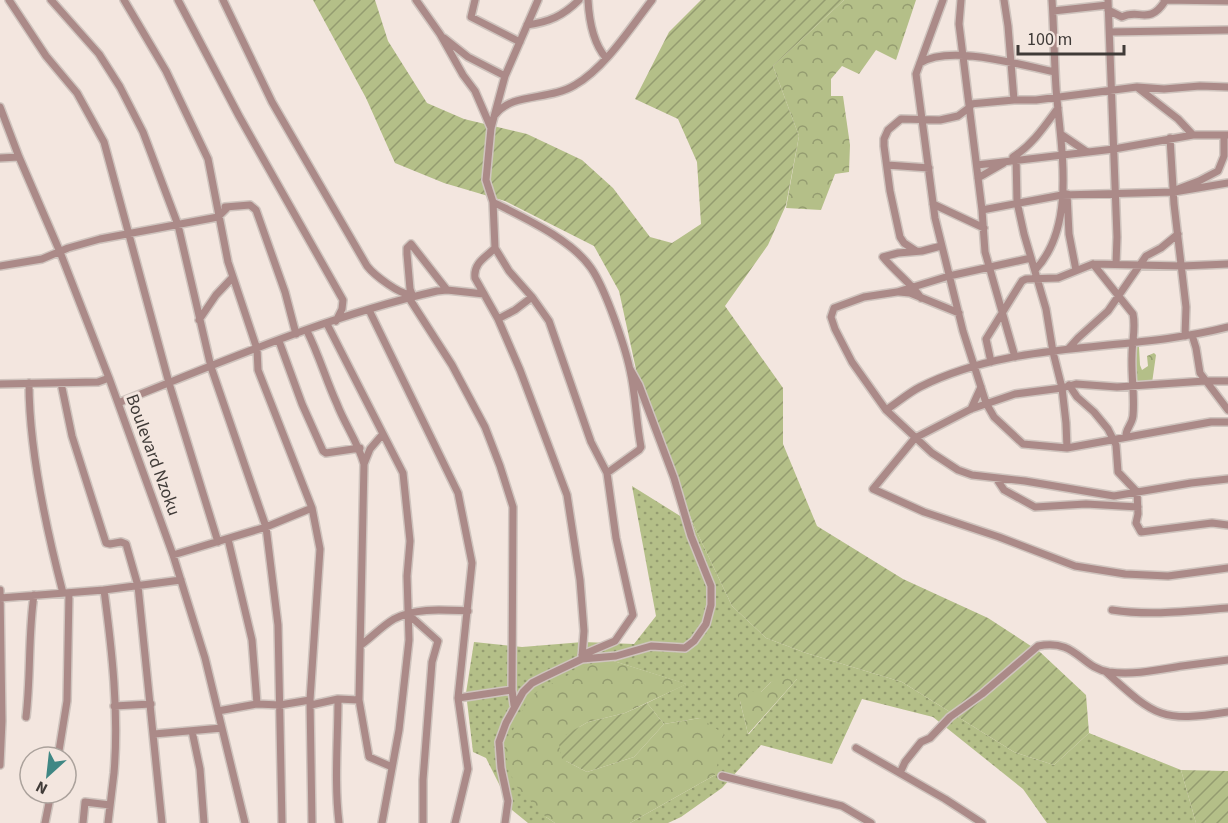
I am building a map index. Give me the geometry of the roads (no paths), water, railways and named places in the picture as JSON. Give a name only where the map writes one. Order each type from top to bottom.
[{"type":"street","points":[[9,0],[46,56],[78,93],[104,142],[169,383],[218,542]]},
{"type":"street","points":[[51,0],[99,54],[120,87],[143,132],[178,225],[211,367],[266,527],[278,625],[282,823]]},
{"type":"street","points":[[124,0],[166,71],[208,159],[232,278],[256,349],[258,370],[312,508],[320,549],[310,703],[312,823]]},
{"type":"street","points":[[178,0],[239,116],[342,300],[342,309],[336,321]]},
{"type":"street","points":[[224,0],[272,102],[367,266],[375,276],[403,294],[411,296]]},
{"type":"street","points":[[416,0],[475,91],[491,128]]},
{"type":"street","points":[[475,0],[471,17],[520,42]]},
{"type":"street","points":[[506,823],[508,801],[501,768],[500,742],[514,705],[532,683],[615,641],[633,615],[616,538],[607,472],[591,442],[549,321],[532,297],[509,272],[495,248],[493,202],[486,180],[491,128],[505,76],[536,0]]},
{"type":"street","points":[[527,25],[546,22],[566,13],[579,0]]},
{"type":"street","points":[[588,0],[592,27],[598,46],[606,57]]},
{"type":"street","points":[[493,117],[506,104],[563,92],[591,74],[652,0]]},
{"type":"street","points":[[943,0],[916,74],[933,204],[941,246],[974,366],[986,403],[994,417],[1022,444],[1067,448],[1211,422],[1228,422]]},
{"type":"street","points":[[961,0],[959,16],[985,252],[1015,357]]},
{"type":"street","points":[[1004,0],[1014,100]]},
{"type":"street","points":[[1052,0],[1055,72],[1062,135],[1061,155],[1069,234],[1076,270]]},
{"type":"street","points":[[1053,11],[1108,5],[1122,17],[1129,14],[1149,15],[1161,8],[1165,0],[1228,1]]},
{"type":"street","points":[[1108,5],[1116,195],[1116,264]]},
{"type":"street","points":[[1110,32],[1228,30]]},
{"type":"street","points":[[440,34],[468,57],[505,76]]},
{"type":"street","points":[[919,64],[934,56],[946,54],[1055,72]]},
{"type":"street","points":[[1137,87],[1178,119],[1193,135]]},
{"type":"street","points":[[916,251],[904,243],[900,237],[886,165],[884,139],[892,126],[901,119],[940,120],[958,116],[970,106],[1014,100],[1036,100],[1111,89],[1228,87]]},
{"type":"street","name":"Boulevard Nzoku","points":[[0,107],[110,378],[173,555],[205,658],[245,823]]},
{"type":"street","points":[[978,178],[1016,157],[1041,133],[1058,108]]},
{"type":"street","points":[[1062,135],[1087,152]]},
{"type":"street","points":[[1016,157],[1114,149],[1193,135],[1226,135],[1224,156],[1218,171],[1199,182],[1180,187],[1175,191]]},
{"type":"street","points":[[1170,138],[1188,336],[1196,348],[1198,370],[1228,410]]},
{"type":"street","points":[[0,158],[19,157]]},
{"type":"street","points":[[1016,157],[1017,202],[1046,309],[1062,388],[1067,448]]},
{"type":"street","points":[[977,165],[1007,161]]},
{"type":"street","points":[[886,165],[929,168]]},
{"type":"street","points":[[982,210],[1065,194],[1116,195],[1175,191],[1228,183]]},
{"type":"street","points":[[991,362],[986,339],[989,332],[1003,314],[1022,281],[1036,273],[1055,239],[1065,194]]},
{"type":"street","points":[[493,202],[550,232],[591,269],[610,311],[630,369],[639,385],[681,496],[692,536],[709,577],[712,594],[706,624],[694,641],[685,648],[651,646],[616,656],[582,657]]},
{"type":"street","points":[[933,204],[976,222],[984,228]]},
{"type":"street","points":[[217,207],[250,205],[256,210],[285,292],[296,334]]},
{"type":"street","points":[[0,266],[42,259],[77,245],[218,217],[228,207]]},
{"type":"street","points":[[1068,349],[1085,331],[1101,319],[1151,252],[1161,248],[1178,234]]},
{"type":"street","points":[[447,290],[411,244],[407,248],[411,296],[452,365],[484,427],[513,507],[512,690],[514,705]]},
{"type":"street","points":[[921,298],[914,287],[901,277],[883,257],[941,246]]},
{"type":"street","points":[[495,248],[477,264],[474,271],[475,278],[498,319],[520,370],[567,495],[580,580],[584,631],[582,657]]},
{"type":"street","points":[[1031,258],[949,276],[897,292],[864,297],[834,308],[831,314],[835,329],[852,362],[886,410],[932,453],[958,470],[972,475],[1114,496],[1228,479]]},
{"type":"street","points":[[1036,273],[1058,278],[1093,264],[1182,266],[1228,264]]},
{"type":"street","points":[[1093,264],[1133,314],[1135,323],[1133,419],[1126,430],[1125,437]]},
{"type":"street","points":[[199,320],[216,295],[232,278]]},
{"type":"street","points":[[118,403],[296,334],[411,296],[447,290],[484,294]]},
{"type":"street","points":[[897,292],[909,293],[960,313]]},
{"type":"street","points":[[498,319],[532,297]]},
{"type":"street","points":[[369,310],[458,493],[472,563],[458,698],[468,770],[454,823]]},
{"type":"street","points":[[327,324],[403,473],[410,541],[405,684],[382,823]]},
{"type":"street","points":[[886,410],[918,388],[974,366],[1068,349],[1188,336],[1228,327]]},
{"type":"street","points":[[307,331],[339,410],[360,448],[364,464],[359,700],[368,756],[370,759],[392,767]]},
{"type":"street","points":[[279,341],[315,437],[324,453],[360,448]]},
{"type":"street","points":[[607,472],[641,449],[630,369]]},
{"type":"street","points":[[0,384],[98,382],[110,378]]},
{"type":"street","points":[[1228,381],[1117,387],[1069,385],[1062,388],[1023,392],[986,403],[915,438],[873,489],[924,512],[1075,566],[1125,574],[1168,576],[1228,568]]},
{"type":"street","points":[[61,382],[72,436],[106,543],[126,544],[138,586],[162,823]]},
{"type":"street","points":[[29,383],[33,443],[53,556],[66,593],[67,701],[60,745]]},
{"type":"street","points":[[1069,385],[1077,397],[1108,429],[1116,448],[1118,472],[1137,492],[1136,523],[1141,531],[1212,523],[1228,525]]},
{"type":"street","points":[[971,409],[981,387]]},
{"type":"street","points":[[364,464],[370,449],[382,435]]},
{"type":"street","points":[[996,478],[1004,490],[1035,507],[1086,504],[1138,507]]},
{"type":"street","points":[[173,555],[266,527],[312,508]]},
{"type":"street","points":[[228,539],[252,640],[257,704]]},
{"type":"street","points":[[0,765],[0,595],[104,590],[181,580]]},
{"type":"street","points":[[104,590],[111,649],[114,706],[114,772],[108,823]]},
{"type":"street","points":[[26,717],[30,688],[30,622],[34,595]]},
{"type":"street","points":[[1112,610],[1167,614],[1228,608]]},
{"type":"street","points":[[361,645],[386,625],[409,614],[426,610],[468,611]]},
{"type":"street","points":[[409,614],[438,641],[432,663],[423,780],[423,823]]},
{"type":"street","points":[[900,773],[905,762],[921,742],[930,738],[950,717],[988,689],[1038,646],[1061,645],[1071,649],[1090,664],[1106,672],[1140,702],[1165,716],[1180,717],[1228,712]]},
{"type":"street","points":[[1106,672],[1138,674],[1228,660]]},
{"type":"street","points":[[458,698],[512,690]]},
{"type":"street","points":[[218,711],[257,704],[280,705],[338,699],[359,700]]},
{"type":"street","points":[[338,699],[336,757],[339,823]]},
{"type":"street","points":[[114,706],[151,704]]},
{"type":"street","points":[[154,734],[222,728]]},
{"type":"street","points":[[192,731],[200,769],[204,823]]},
{"type":"street","points":[[856,748],[982,823]]},
{"type":"street","points":[[722,777],[842,806],[871,823]]},
{"type":"street","points":[[83,823],[85,802],[110,805]]},
{"type":"street","points":[[45,823],[49,805]]}]
